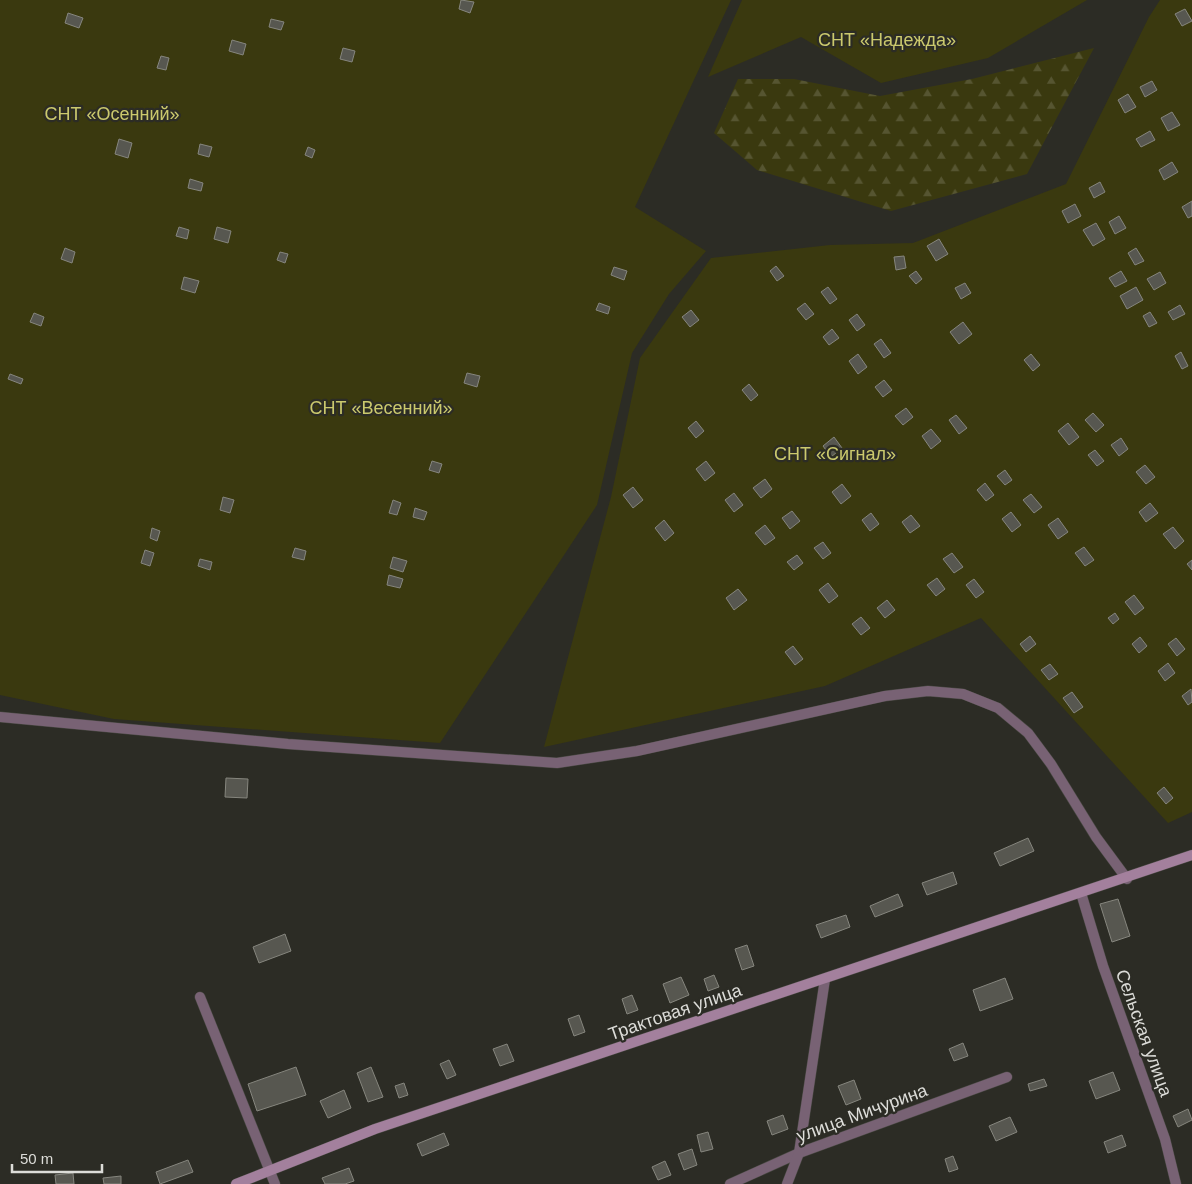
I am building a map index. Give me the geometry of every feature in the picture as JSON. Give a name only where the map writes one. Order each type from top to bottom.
[{"type":"main road","name":"Трактовая улица","points":[[236,1184],[269,1173],[375,1129],[1081,892],[1127,879],[1192,855]]},
{"type":"street","points":[[0,717],[279,744],[556,763],[637,751],[886,696],[928,691],[963,694],[998,708],[1028,733],[1096,837],[1127,879]]},
{"type":"street","name":"Сельская улица","points":[[1081,892],[1103,966],[1165,1139],[1176,1184]]},
{"type":"street","points":[[788,1184],[799,1153],[825,978]]},
{"type":"street","points":[[200,997],[275,1184]]},
{"type":"street","name":"улица Мичурина","points":[[730,1184],[799,1153],[1007,1077]]},
{"type":"green space","name":"СНТ «Весенний»","points":[[0,0],[731,0],[635,207],[706,251],[669,294],[632,353],[597,505],[440,743],[114,719],[0,695]]},
{"type":"green space","name":"СНТ «Надежда»","points":[[742,0],[1087,0],[988,58],[881,83],[801,37],[708,77]]},
{"type":"green space","name":"СНТ «Сигнал»","points":[[1160,0],[1192,0],[1192,812],[1168,823],[981,618],[825,686],[544,747],[611,497],[640,358],[711,258],[830,245],[913,243],[1066,184],[1149,17]]},
{"type":"green space","points":[[1094,48],[1027,174],[891,211],[757,170],[714,133],[738,79],[794,79],[880,96],[972,79]]},
{"type":"building","points":[[461,0],[474,2],[470,13],[459,9]]},
{"type":"building","points":[[1185,9],[1192,21],[1182,26],[1175,14]]},
{"type":"building","points":[[68,13],[83,18],[79,28],[65,23]]},
{"type":"building","points":[[271,19],[284,22],[281,30],[269,27]]},
{"type":"building","points":[[232,40],[246,44],[243,55],[229,51]]},
{"type":"building","points":[[343,48],[355,51],[352,62],[340,59]]},
{"type":"building","points":[[161,56],[169,58],[166,70],[157,68]]},
{"type":"building","points":[[1152,81],[1157,90],[1145,97],[1140,87]]},
{"type":"building","points":[[1128,94],[1136,107],[1125,113],[1118,100]]},
{"type":"building","points":[[1172,112],[1180,125],[1168,131],[1161,118]]},
{"type":"building","points":[[1150,131],[1155,140],[1141,147],[1136,139]]},
{"type":"building","points":[[119,139],[132,143],[128,158],[115,154]]},
{"type":"building","points":[[200,144],[212,147],[209,157],[198,154]]},
{"type":"building","points":[[308,147],[315,150],[312,158],[305,155]]},
{"type":"building","points":[[1172,162],[1178,172],[1164,180],[1159,170]]},
{"type":"building","points":[[190,179],[203,183],[201,191],[188,188]]},
{"type":"building","points":[[1100,182],[1105,192],[1094,198],[1089,188]]},
{"type":"building","points":[[1192,201],[1192,216],[1188,218],[1182,207]]},
{"type":"building","points":[[1075,204],[1081,216],[1068,223],[1062,211]]},
{"type":"building","points":[[1119,216],[1126,228],[1115,234],[1109,222]]},
{"type":"building","points":[[1096,223],[1105,239],[1093,246],[1083,230]]},
{"type":"building","points":[[179,227],[189,230],[187,239],[176,236]]},
{"type":"building","points":[[217,227],[231,231],[228,243],[214,239]]},
{"type":"building","points":[[939,239],[948,254],[936,261],[927,246]]},
{"type":"building","points":[[65,248],[75,252],[72,263],[61,259]]},
{"type":"building","points":[[1136,248],[1144,261],[1135,265],[1128,253]]},
{"type":"building","points":[[280,252],[288,254],[285,263],[277,260]]},
{"type":"building","points":[[904,256],[906,268],[896,270],[894,257]]},
{"type":"building","points":[[776,266],[784,276],[777,281],[770,271]]},
{"type":"building","points":[[614,267],[627,271],[624,280],[611,275]]},
{"type":"building","points":[[916,271],[922,279],[916,284],[909,276]]},
{"type":"building","points":[[1121,271],[1127,281],[1115,287],[1109,278]]},
{"type":"building","points":[[1160,272],[1166,283],[1154,290],[1147,279]]},
{"type":"building","points":[[184,277],[199,281],[195,293],[181,289]]},
{"type":"building","points":[[965,283],[971,293],[961,299],[955,288]]},
{"type":"building","points":[[828,287],[837,299],[830,304],[821,292]]},
{"type":"building","points":[[1136,287],[1143,300],[1127,309],[1120,296]]},
{"type":"building","points":[[599,303],[610,307],[608,314],[596,310]]},
{"type":"building","points":[[805,303],[814,314],[806,320],[797,309]]},
{"type":"building","points":[[1180,305],[1185,314],[1173,320],[1168,312]]},
{"type":"building","points":[[691,310],[699,320],[690,327],[682,317]]},
{"type":"building","points":[[1150,312],[1157,323],[1149,327],[1143,316]]},
{"type":"building","points":[[34,313],[44,317],[41,326],[30,322]]},
{"type":"building","points":[[857,314],[865,325],[857,331],[849,320]]},
{"type":"building","points":[[963,322],[972,334],[959,344],[950,332]]},
{"type":"building","points":[[832,329],[839,338],[829,345],[823,337]]},
{"type":"building","points":[[881,339],[891,353],[884,358],[874,344]]},
{"type":"building","points":[[1181,352],[1188,366],[1182,369],[1175,356]]},
{"type":"building","points":[[858,354],[867,367],[858,374],[849,361]]},
{"type":"building","points":[[1031,354],[1040,365],[1033,371],[1024,360]]},
{"type":"building","points":[[467,373],[480,376],[477,387],[464,383]]},
{"type":"building","points":[[10,374],[23,379],[21,384],[8,379]]},
{"type":"building","points":[[884,380],[892,390],[883,397],[875,387]]},
{"type":"building","points":[[749,384],[758,395],[751,401],[742,390]]},
{"type":"building","points":[[906,408],[913,417],[903,425],[895,416]]},
{"type":"building","points":[[1093,413],[1104,425],[1096,432],[1085,420]]},
{"type":"building","points":[[956,415],[967,428],[959,434],[949,420]]},
{"type":"building","points":[[696,421],[704,431],[696,438],[688,428]]},
{"type":"building","points":[[1068,423],[1079,437],[1069,445],[1058,431]]},
{"type":"building","points":[[931,429],[941,441],[931,449],[922,436]]},
{"type":"building","points":[[834,437],[842,448],[831,457],[823,446]]},
{"type":"building","points":[[1121,438],[1128,449],[1119,456],[1111,445]]},
{"type":"building","points":[[1095,450],[1104,461],[1097,466],[1088,455]]},
{"type":"building","points":[[432,461],[442,464],[439,473],[429,470]]},
{"type":"building","points":[[706,461],[715,473],[705,481],[696,469]]},
{"type":"building","points":[[1145,465],[1155,477],[1146,484],[1136,472]]},
{"type":"building","points":[[1005,470],[1012,480],[1005,485],[997,476]]},
{"type":"building","points":[[765,479],[772,489],[761,498],[753,488]]},
{"type":"building","points":[[985,483],[994,495],[986,501],[977,490]]},
{"type":"building","points":[[842,484],[851,496],[841,504],[832,492]]},
{"type":"building","points":[[633,487],[643,500],[633,508],[623,495]]},
{"type":"building","points":[[734,493],[743,505],[734,512],[725,500]]},
{"type":"building","points":[[1031,494],[1042,507],[1034,513],[1023,500]]},
{"type":"building","points":[[223,497],[234,500],[230,513],[220,510]]},
{"type":"building","points":[[393,500],[401,503],[397,515],[389,513]]},
{"type":"building","points":[[1150,503],[1158,513],[1146,522],[1139,512]]},
{"type":"building","points":[[415,508],[427,512],[424,520],[413,517]]},
{"type":"building","points":[[792,511],[800,521],[790,529],[782,518]]},
{"type":"building","points":[[1011,512],[1021,525],[1012,532],[1002,519]]},
{"type":"building","points":[[871,513],[879,524],[870,531],[862,520]]},
{"type":"building","points":[[911,515],[920,526],[910,533],[902,522]]},
{"type":"building","points":[[1058,518],[1068,532],[1058,539],[1048,525]]},
{"type":"building","points":[[664,520],[674,533],[665,541],[655,528]]},
{"type":"building","points":[[765,525],[775,538],[765,545],[755,533]]},
{"type":"building","points":[[1173,527],[1184,541],[1175,549],[1163,534]]},
{"type":"building","points":[[152,528],[160,531],[157,541],[150,538]]},
{"type":"building","points":[[823,542],[831,553],[823,559],[814,548]]},
{"type":"building","points":[[1084,547],[1094,560],[1085,566],[1075,553]]},
{"type":"building","points":[[295,548],[306,551],[304,560],[292,557]]},
{"type":"building","points":[[145,550],[154,553],[150,566],[141,563]]},
{"type":"building","points":[[952,553],[963,567],[954,573],[943,559]]},
{"type":"building","points":[[797,555],[803,563],[794,570],[787,562]]},
{"type":"building","points":[[393,557],[407,561],[403,572],[390,568]]},
{"type":"building","points":[[200,559],[212,562],[210,570],[198,566]]},
{"type":"building","points":[[1192,560],[1192,570],[1187,564]]},
{"type":"building","points":[[389,575],[403,579],[400,588],[387,585]]},
{"type":"building","points":[[937,578],[945,589],[936,596],[927,585]]},
{"type":"building","points":[[974,579],[984,592],[976,598],[966,585]]},
{"type":"building","points":[[828,583],[838,596],[829,603],[819,590]]},
{"type":"building","points":[[738,589],[747,600],[734,610],[726,598]]},
{"type":"building","points":[[1134,595],[1144,608],[1135,615],[1125,602]]},
{"type":"building","points":[[887,600],[895,610],[885,618],[877,608]]},
{"type":"building","points":[[1115,613],[1119,619],[1113,624],[1108,618]]},
{"type":"building","points":[[861,617],[870,628],[861,635],[852,624]]},
{"type":"building","points":[[1030,636],[1036,644],[1026,652],[1020,644]]},
{"type":"building","points":[[1140,637],[1147,646],[1139,653],[1132,644]]},
{"type":"building","points":[[1176,638],[1185,649],[1177,656],[1168,644]]},
{"type":"building","points":[[793,646],[803,659],[795,665],[785,652]]},
{"type":"building","points":[[1168,663],[1175,673],[1165,681],[1158,671]]},
{"type":"building","points":[[1050,664],[1058,674],[1049,680],[1041,670]]},
{"type":"building","points":[[1191,689],[1192,702],[1188,705],[1182,696]]},
{"type":"building","points":[[1072,692],[1083,707],[1074,713],[1063,698]]},
{"type":"building","points":[[226,778],[248,779],[247,798],[225,797]]},
{"type":"building","points":[[1164,787],[1173,798],[1166,804],[1157,793]]},
{"type":"building","points":[[1028,838],[1034,851],[1000,866],[994,853]]},
{"type":"building","points":[[953,872],[957,884],[927,895],[922,883]]},
{"type":"building","points":[[898,894],[903,906],[875,917],[870,906]]},
{"type":"building","points":[[1118,899],[1130,936],[1112,942],[1100,904]]},
{"type":"building","points":[[846,915],[850,927],[821,938],[816,925]]},
{"type":"building","points":[[285,934],[291,951],[259,963],[253,947]]},
{"type":"building","points":[[747,945],[754,966],[742,970],[735,949]]},
{"type":"building","points":[[714,975],[719,987],[708,991],[704,979]]},
{"type":"building","points":[[681,977],[689,995],[670,1003],[663,984]]},
{"type":"building","points":[[1005,978],[1013,999],[980,1011],[973,990]]},
{"type":"building","points":[[632,995],[638,1010],[627,1014],[622,999]]},
{"type":"building","points":[[579,1015],[585,1032],[574,1036],[568,1019]]},
{"type":"building","points":[[963,1043],[968,1056],[954,1061],[949,1049]]},
{"type":"building","points":[[507,1044],[514,1061],[500,1066],[493,1049]]},
{"type":"building","points":[[449,1060],[456,1075],[447,1079],[440,1064]]},
{"type":"building","points":[[296,1067],[306,1095],[257,1111],[248,1084]]},
{"type":"building","points":[[371,1067],[383,1097],[368,1102],[357,1073]]},
{"type":"building","points":[[1113,1072],[1120,1090],[1096,1099],[1089,1081]]},
{"type":"building","points":[[1044,1079],[1047,1086],[1030,1091],[1028,1084]]},
{"type":"building","points":[[854,1080],[861,1099],[846,1105],[838,1086]]},
{"type":"building","points":[[404,1083],[408,1095],[399,1098],[395,1086]]},
{"type":"building","points":[[344,1090],[351,1108],[328,1118],[320,1101]]},
{"type":"building","points":[[1188,1109],[1192,1120],[1178,1127],[1173,1116]]},
{"type":"building","points":[[783,1115],[788,1129],[772,1135],[767,1121]]},
{"type":"building","points":[[1010,1117],[1017,1132],[996,1141],[989,1126]]},
{"type":"building","points":[[708,1132],[713,1149],[701,1152],[697,1135]]},
{"type":"building","points":[[444,1133],[449,1145],[422,1156],[417,1144]]},
{"type":"building","points":[[1122,1135],[1126,1146],[1108,1153],[1104,1142]]},
{"type":"building","points":[[692,1149],[697,1165],[684,1170],[678,1154]]},
{"type":"building","points":[[953,1156],[958,1169],[949,1172],[945,1159]]},
{"type":"building","points":[[188,1160],[193,1172],[160,1184],[156,1172]]},
{"type":"building","points":[[665,1161],[671,1175],[658,1180],[652,1167]]},
{"type":"building","points":[[349,1168],[354,1181],[345,1184],[325,1184],[322,1178]]},
{"type":"building","points":[[73,1173],[74,1184],[56,1184],[55,1175]]},
{"type":"building","points":[[121,1176],[121,1184],[104,1184],[103,1178]]},
{"type":"park label","name":"СНТ «Осенний»","points":[[112,114]]}]
